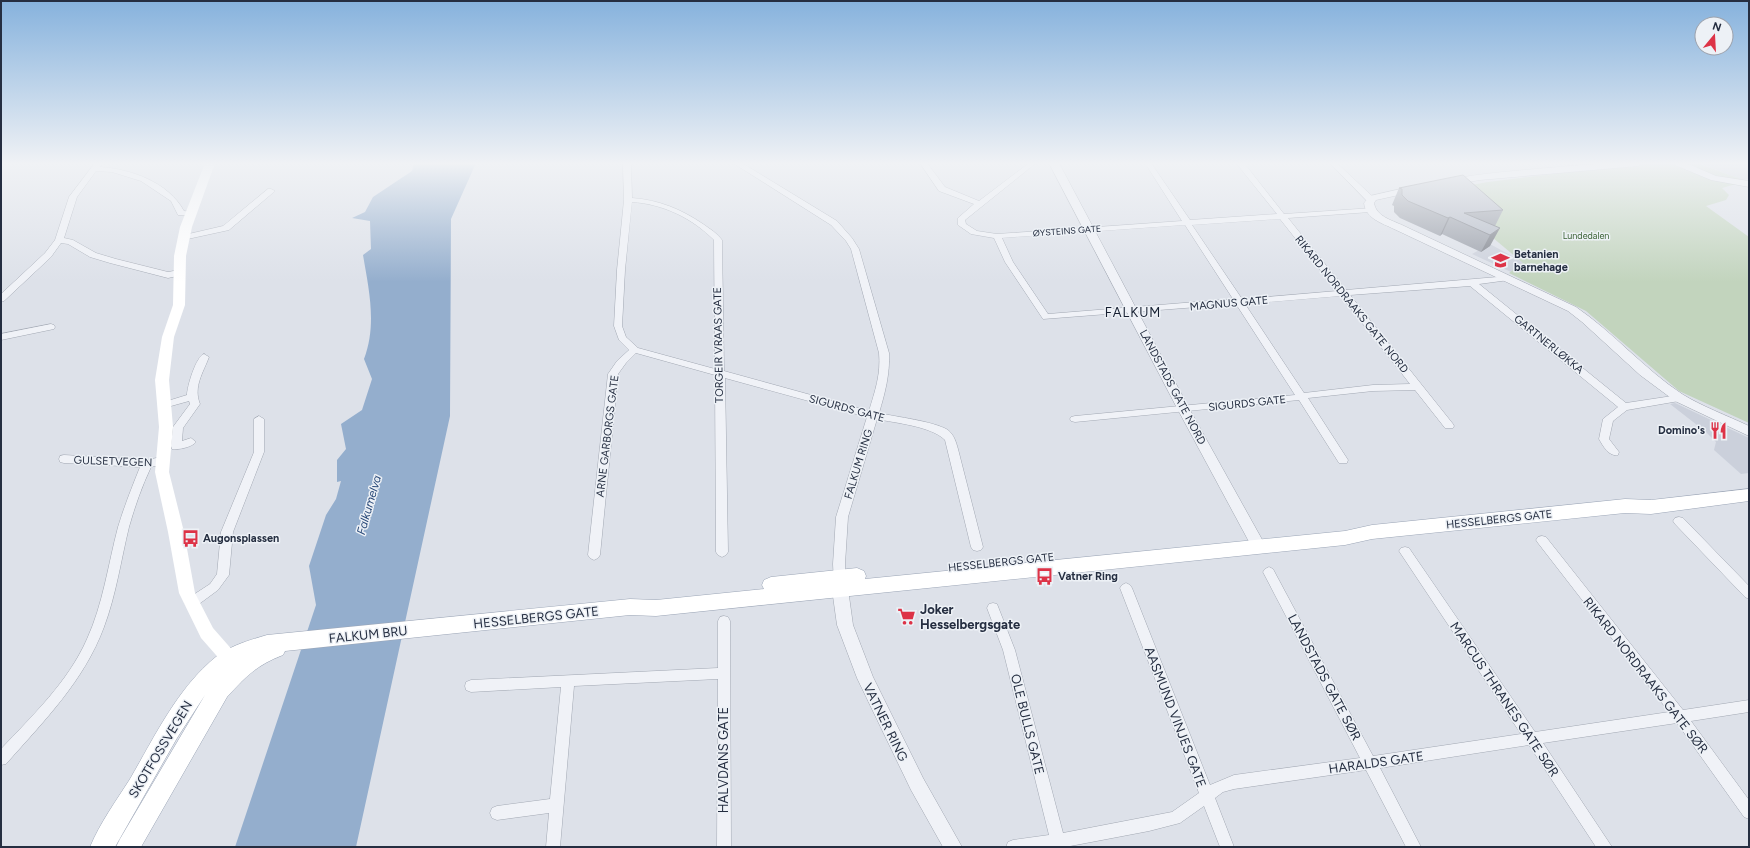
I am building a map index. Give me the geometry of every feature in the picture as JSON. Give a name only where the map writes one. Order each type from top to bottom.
[{"type":"main road","name":"GULSETVEGEN","points":[[195,203],[183,238],[180,256],[179,305],[168,337],[162,380],[166,426],[162,461],[165,491],[176,532],[187,593],[207,634],[234,664]]},
{"type":"main road","name":"HESSELBERGS GATE","points":[[1625,506],[1749,484]]},
{"type":"main road","name":"HESSELBERGS GATE","points":[[441,627],[630,607],[656,608],[840,583],[1256,542],[1340,532],[1372,532],[1625,506],[1651,506],[1749,495]]},
{"type":"main road","name":"FALKUM BRU","points":[[234,664],[294,642],[441,627]]},
{"type":"main road","name":"SKOTFOSSVEGEN","points":[[102,847],[193,694],[215,669],[234,664]]},
{"type":"main road","name":"SKOTFOSSVEGEN","points":[[128,847],[234,664]]},
{"type":"street","points":[[1,299],[36,267],[59,240],[71,203]]},
{"type":"street","points":[[175,203],[181,213],[191,214]]},
{"type":"street","points":[[183,238],[210,233],[230,226],[257,203]]},
{"type":"street","points":[[628,203],[621,270],[618,326],[622,338],[635,350]]},
{"type":"street","name":"TORGEIR VRAAS GATE","points":[[652,203],[674,208],[712,233],[718,240],[722,552]]},
{"type":"street","name":"FALKUM RING","points":[[801,203],[834,223],[850,240],[855,249],[884,353],[885,368],[882,385],[842,517],[840,583]]},
{"type":"street","name":"ØYSTEINS GATE","points":[[978,203],[965,214],[961,220],[962,225],[968,231],[976,234],[996,236],[1282,216],[1370,205]]},
{"type":"street","name":"LANDSTADS GATE NORD","points":[[1076,203],[1184,410],[1256,542]]},
{"type":"street","points":[[1174,203],[1343,460]]},
{"type":"street","name":"RIKARD NORDRAAKS GATE NORD","points":[[1271,203],[1449,426]]},
{"type":"street","points":[[1368,203],[1376,216],[1572,309],[1586,319],[1644,372],[1679,398],[1749,431]]},
{"type":"street","name":"MAGNUS GATE","points":[[996,236],[1009,262],[1046,317],[1472,283],[1506,278]]},
{"type":"street","points":[[59,240],[70,242],[93,255],[113,261],[168,275],[179,273]]},
{"type":"street","name":"GARTNERLØKKA","points":[[1472,283],[1594,380],[1624,407]]},
{"type":"street","points":[[1,337],[51,327]]},
{"type":"street","name":"SIGURDS GATE","points":[[635,350],[873,415],[933,428],[944,433],[949,438],[976,547]]},
{"type":"street","name":"ARNE GARBORGS GATE","points":[[594,555],[613,374],[618,364],[635,350]]},
{"type":"street","points":[[191,442],[176,446],[178,426],[194,404],[191,391],[204,357]]},
{"type":"street","name":"SIGURDS GATE","points":[[1075,419],[1184,410],[1373,388],[1419,387]]},
{"type":"street","points":[[164,405],[192,397]]},
{"type":"street","points":[[1614,452],[1604,439],[1608,419],[1624,407],[1679,398]]},
{"type":"street","points":[[191,603],[214,587],[223,574],[227,532],[259,452],[258,429],[260,420]]},
{"type":"street","name":"GULSETVEGEN","points":[[64,459],[147,464],[162,461]]},
{"type":"street","points":[[1,759],[53,703],[67,686],[85,657],[100,621],[132,500],[147,464]]},
{"type":"street","points":[[1679,521],[1749,594]]},
{"type":"street","name":"RIKARD NORDRAAKS GATE SØR","points":[[1542,540],[1680,716],[1749,812]]},
{"type":"street","name":"MARCUS THRANES GATE SØR","points":[[1405,551],[1605,847]]},
{"type":"street","name":"LANDSTADS GATE SØR","points":[[1270,572],[1414,847]]},
{"type":"street","name":"VATNER RING","points":[[840,583],[845,625],[865,678],[917,784],[954,847]]},
{"type":"street","name":"AASMUND VINJES GATE","points":[[1126,588],[1227,847]]},
{"type":"street","name":"OLE BULLS GATE","points":[[993,608],[998,627],[1009,650],[1058,841]]},
{"type":"street","name":"HALVDANS GATE","points":[[724,621],[724,847]]},
{"type":"street","points":[[471,686],[723,673]]},
{"type":"street","points":[[553,847],[568,680]]},
{"type":"street","name":"HARALDS GATE","points":[[1013,847],[1058,841],[1175,818],[1219,787],[1234,782],[1371,763],[1749,706]]},
{"type":"street","points":[[497,813],[558,798]]},
{"type":"shaded area","name":"Betanien barnehage","points":[[1490,244],[1528,265],[1522,277],[1472,254]]},
{"type":"shaded area","points":[[1675,403],[1749,438],[1749,473],[1741,474],[1714,450],[1716,442],[1706,432],[1670,404]]},
{"type":"green space","name":"Lundedalen","points":[[1451,203],[1717,203],[1706,206],[1749,237],[1749,423],[1679,391],[1586,311],[1509,273],[1523,263]]},
{"type":"water","name":"Falkumelva","points":[[370,203],[458,203],[451,219],[450,416],[356,847],[235,847],[316,605],[309,566],[326,515],[336,499],[341,481],[337,482],[337,460],[346,449],[341,424],[362,410],[372,379],[364,359],[370,333],[371,307],[363,255],[371,249],[370,221],[352,218],[365,212]]},
{"type":"building","points":[[1412,203],[1495,203],[1503,210],[1464,213],[1500,228],[1490,235],[1450,217],[1448,218]]},
{"type":"place","name":"Betanien barnehage","points":[[1501,260]]},
{"type":"place","name":"Domino's","points":[[1718,430]]},
{"type":"place","name":"Augonsplassen","points":[[190,538]]},
{"type":"place","name":"Vatner Ring","points":[[1045,576]]},
{"type":"place","name":"Joker Hesselbergsgate","points":[[907,616]]},
{"type":"district","name":"FALKUM","points":[[1133,312]]}]
